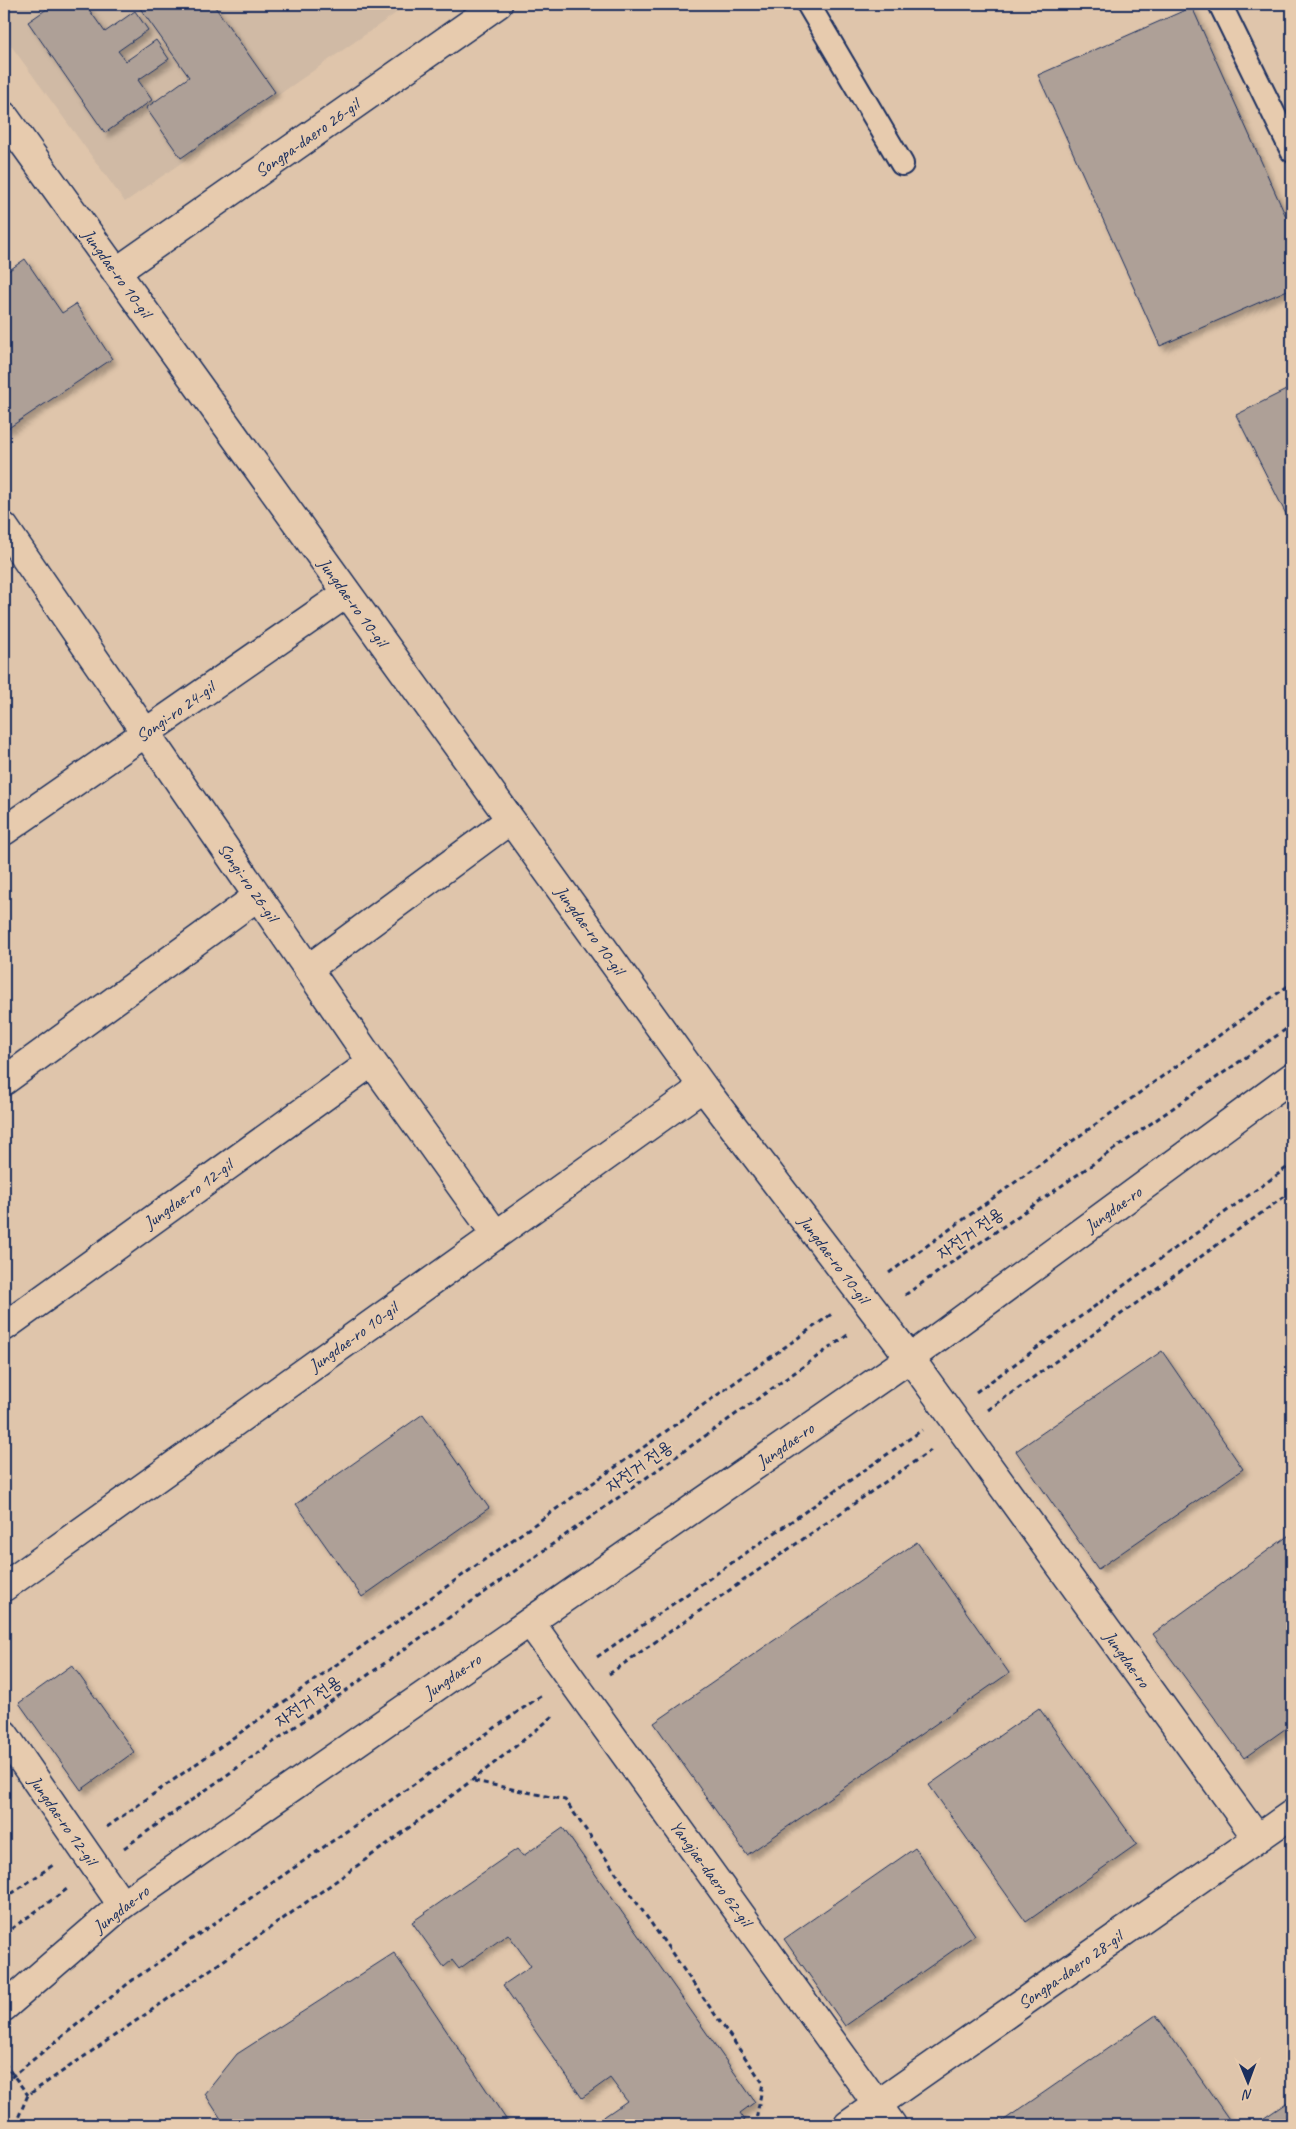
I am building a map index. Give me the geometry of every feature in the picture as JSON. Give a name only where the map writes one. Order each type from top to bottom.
[{"type":"street","name":"Songpa-daero 26-gil","points":[[116,272],[498,4]]},
{"type":"street","name":"Jungdae-ro 10-gil","points":[[4,116],[703,1087],[910,1358]]},
{"type":"street","name":"Songi-ro 26-gil","points":[[9,545],[146,733],[372,1062],[496,1235]]},
{"type":"street","name":"Songi-ro 24-gil","points":[[4,831],[347,593]]},
{"type":"street","points":[[308,968],[510,820]]},
{"type":"street","points":[[4,1081],[258,896]]},
{"type":"street","name":"Jungdae-ro 12-gil","points":[[4,1327],[372,1062]]},
{"type":"street","name":"Jungdae-ro","points":[[4,2006],[122,1905],[910,1358],[1292,1077]]},
{"type":"street","name":"Jungdae-ro 10-gil","points":[[4,1587],[703,1087]]},
{"type":"street","name":"Jungdae-ro","points":[[910,1358],[1257,1838]]},
{"type":"street","name":"Yangjae-daero 62-gil","points":[[530,1622],[885,2115]]},
{"type":"street","name":"Jungdae-ro 12-gil","points":[[4,1734],[122,1905]]},
{"type":"street","name":"Songpa-daero 28-gil","points":[[848,2125],[885,2115],[1257,1838],[1292,1814]]},
{"type":"lane","points":[[808,4],[902,164]]},
{"type":"lane","points":[[1220,4],[1292,152]]},
{"type":"path","points":[[4,1899],[860,1294],[1292,983]]},
{"type":"path","name":"자전거 전용","points":[[4,1934],[876,1315],[1292,1025]]},
{"type":"path","points":[[4,2083],[130,1982],[575,1685],[948,1412],[1292,1164]]},
{"type":"path","points":[[15,2125],[28,2095],[312,1899],[474,1781],[575,1685]]},
{"type":"path","points":[[474,1781],[565,1800],[763,2083],[755,2125]]},
{"type":"path","points":[[4,2063],[28,2095]]},
{"type":"shaded area","points":[[4,4],[409,4],[125,202],[4,36]]},
{"type":"building","points":[[54,4],[85,4],[105,32],[135,11],[148,30],[118,51],[126,61],[156,40],[169,59],[138,80],[152,100],[105,133],[28,22]]},
{"type":"building","points":[[137,4],[213,4],[275,92],[181,158],[146,108],[189,77]]},
{"type":"building","points":[[1192,7],[1292,230],[1292,288],[1160,346],[1038,75]]},
{"type":"building","points":[[25,259],[62,313],[76,304],[112,359],[4,431],[4,274]]},
{"type":"building","points":[[1292,387],[1292,526],[1236,415]]},
{"type":"building","points":[[1162,1351],[1243,1469],[1098,1569],[1016,1451]]},
{"type":"building","points":[[423,1414],[489,1508],[362,1597],[296,1504]]},
{"type":"building","points":[[1292,1533],[1292,1724],[1244,1758],[1153,1634]]},
{"type":"building","points":[[917,1542],[1009,1673],[747,1855],[654,1723]]},
{"type":"building","points":[[72,1665],[134,1752],[81,1790],[19,1703]]},
{"type":"building","points":[[1039,1708],[1137,1844],[1026,1922],[929,1785]]},
{"type":"building","points":[[563,1828],[755,2102],[740,2113],[745,2120],[737,2125],[592,2125],[627,2101],[610,2078],[582,2098],[503,1985],[531,1966],[508,1934],[459,1969],[452,1960],[444,1967],[412,1922],[517,1849],[523,1856]]},
{"type":"building","points":[[915,1848],[975,1935],[845,2026],[784,1939]]},
{"type":"building","points":[[394,1953],[510,2125],[213,2125],[221,2119],[205,2094],[237,2054]]},
{"type":"building","points":[[1156,2015],[1233,2125],[997,2125]]},
{"type":"building","points":[[1292,2099],[1292,2125],[1254,2125]]}]
